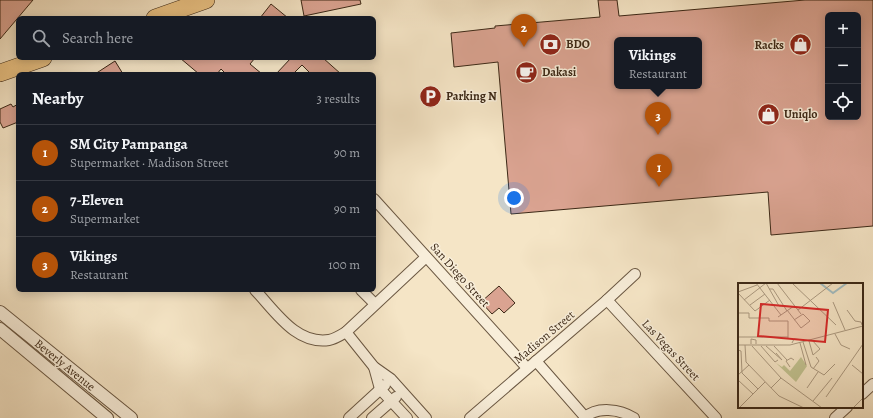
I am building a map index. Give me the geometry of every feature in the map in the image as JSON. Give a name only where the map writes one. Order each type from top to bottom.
[{"type":"highway","points":[[161,16],[206,0]]},
{"type":"highway","points":[[0,73],[37,60]]},
{"type":"street","name":"San Diego Street","points":[[376,201],[527,368]]},
{"type":"street","points":[[257,292],[288,325],[300,335],[314,341],[331,340],[346,332],[426,257]]},
{"type":"street","name":"Madison Street","points":[[470,418],[607,300],[634,274]]},
{"type":"street","points":[[362,292],[375,304]]},
{"type":"street","name":"Las Vegas Street","points":[[607,300],[716,418]]},
{"type":"street","name":"Beverly Avenue","points":[[0,312],[131,418]]},
{"type":"street","name":"Beverly Avenue","points":[[0,329],[108,418]]},
{"type":"street","points":[[346,332],[374,367],[391,380],[426,418]]},
{"type":"street","points":[[536,361],[584,417],[597,411],[612,410],[622,411],[634,418]]},
{"type":"street","points":[[374,367],[380,389],[407,418]]},
{"type":"street","points":[[349,418],[391,380]]},
{"type":"street","points":[[863,393],[873,384]]},
{"type":"street","points":[[372,418],[402,392]]},
{"type":"street","points":[[834,418],[846,408]]},
{"type":"building","points":[[0,0],[33,0],[19,16],[16,16],[16,20],[0,39]]},
{"type":"building","points":[[301,0],[360,0],[361,4],[304,16]]},
{"type":"building","points":[[598,0],[617,0],[619,16],[805,0],[873,0],[873,226],[771,235],[768,192],[511,214],[498,62],[454,67],[451,33],[495,28],[495,26],[600,17]]},
{"type":"building","points":[[271,4],[286,16],[262,16]]},
{"type":"building","points":[[182,60],[253,60],[250,64],[260,72],[224,72],[221,69],[219,72],[197,72]]},
{"type":"building","points":[[289,60],[325,60],[339,72],[309,72],[302,65],[295,72],[278,72]]},
{"type":"building","points":[[115,61],[122,72],[98,72]]},
{"type":"building","points":[[11,104],[13,107],[16,105],[16,123],[3,128],[0,122],[0,109]]},
{"type":"building","points":[[499,286],[515,303],[504,313],[499,308],[492,314],[481,302]]},
{"type":"place","name":"BDO","points":[[551,44]]},
{"type":"place","name":"Racks","points":[[800,45]]},
{"type":"place","name":"7-Eleven","points":[[524,47]]},
{"type":"place","name":"Dakasi","points":[[526,72]]},
{"type":"place","name":"Parking N","points":[[430,96]]},
{"type":"place","name":"Uniqlo","points":[[769,114]]},
{"type":"place","name":"Vikings","points":[[658,135]]},
{"type":"place","name":"SM City Pampanga","points":[[659,187]]}]
